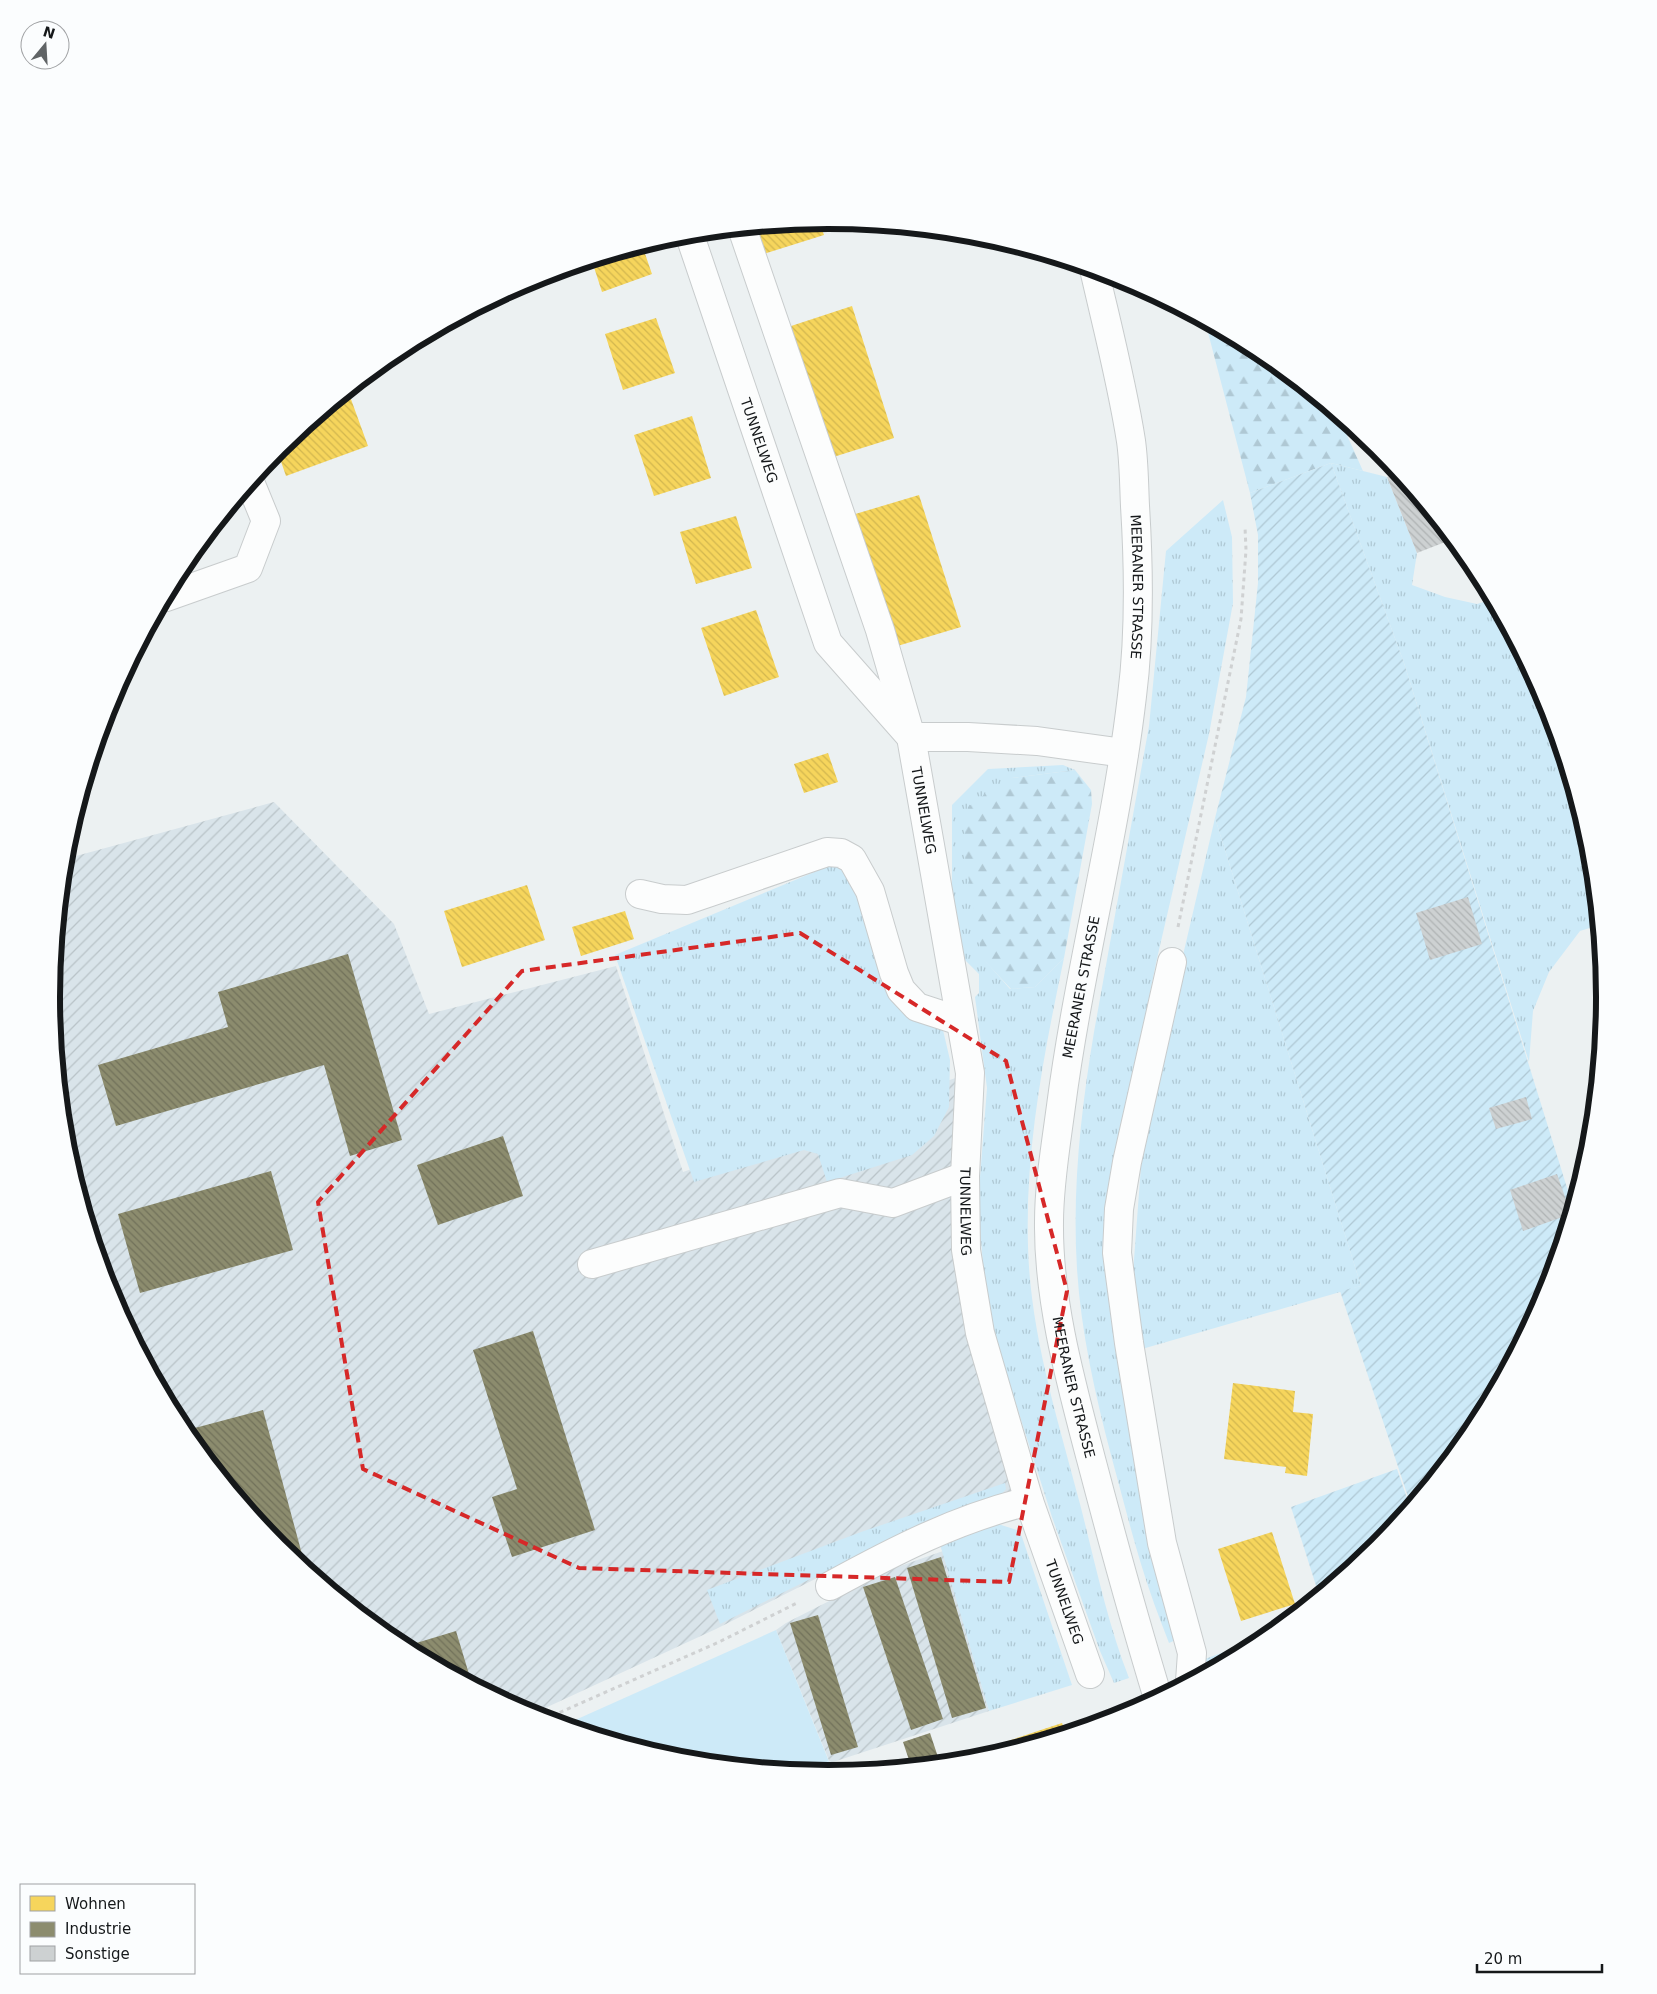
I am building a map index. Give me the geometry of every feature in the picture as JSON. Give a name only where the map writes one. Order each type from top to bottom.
[{"type":"street","name":"TUNNELWEG","points":[[744,233],[880,630],[911,737],[970,1072],[965,1176],[966,1250],[980,1332],[1029,1501],[1090,1674]]},
{"type":"street","name":"TUNNELWEG","points":[[691,241],[828,643],[911,737]]},
{"type":"street","name":"MEERANER STRASSE","points":[[1096,277],[1114,352],[1131,444],[1136,508],[1139,613],[1132,694],[1124,753],[1070,1037],[1048,1219],[1050,1262],[1056,1306],[1074,1396],[1156,1692]]},
{"type":"street","points":[[176,593],[248,568],[266,521],[253,488]]},
{"type":"street","points":[[911,737],[968,737],[1037,742],[1124,753]]},
{"type":"street","points":[[640,894],[662,900],[687,900],[827,852],[840,853],[852,859],[870,891],[894,973],[901,990],[917,1007],[960,1021]]},
{"type":"street","points":[[1172,962],[1127,1162],[1119,1209],[1117,1253],[1129,1343],[1162,1543],[1192,1653],[1190,1675]]},
{"type":"street","points":[[592,1264],[840,1194],[893,1202],[965,1176]]},
{"type":"street","points":[[830,1586],[935,1532],[993,1510],[1029,1501]]},
{"type":"path","points":[[1172,962],[1204,791],[1230,681],[1241,619],[1246,550],[1245,527]]},
{"type":"path","points":[[554,1715],[719,1642],[830,1586]]},
{"type":"highlighted area","points":[[800,933],[1006,1061],[1067,1291],[1009,1582],[579,1568],[363,1469],[318,1202],[522,971]]},
{"type":"shaded area","points":[[274,802],[394,924],[429,1014],[616,966],[683,1172],[970,1073],[980,1333],[1011,1491],[869,1552],[716,1629],[541,1710],[444,1663],[402,1636],[361,1607],[322,1575],[251,1504],[219,1465],[163,1381],[139,1337],[118,1291],[86,1196],[75,1147],[67,1097],[60,997],[62,947],[73,857]]},
{"type":"shaded area","points":[[943,1551],[989,1711],[830,1763],[776,1630],[786,1623],[892,1569]]},
{"type":"green space","points":[[1207,328],[1255,358],[1296,387],[1335,419],[1343,427],[1363,471],[1331,463],[1250,493]]},
{"type":"green space","points":[[1331,463],[1387,477],[1417,553],[1412,585],[1445,597],[1477,604],[1486,601],[1518,657],[1539,703],[1556,750],[1571,798],[1582,847],[1593,927],[1580,931],[1549,972],[1533,1011],[1529,1062],[1404,663]]},
{"type":"green space","points":[[1331,463],[1404,663],[1570,1198],[1539,1291],[1518,1337],[1494,1381],[1467,1424],[1438,1465],[1409,1500],[1340,1291],[1361,1286],[1215,818],[1246,697],[1258,583],[1258,535],[1250,493]]},
{"type":"green space","points":[[1223,500],[1232,537],[1233,603],[1209,734],[1156,963],[1110,1192],[1180,1638],[1169,1643],[1147,1584],[1133,1537],[1094,1386],[1082,1316],[1077,1269],[1077,1179],[1085,1091],[1094,1032],[1149,726],[1166,551]]},
{"type":"green space","points":[[1063,765],[1075,770],[1012,778],[982,957],[1010,989],[1035,987],[1064,958],[1043,1065],[1033,1137],[1028,1210],[1030,1279],[1046,1376],[1108,1614],[1129,1678],[1114,1683],[1100,1651],[1052,1517],[987,1313],[978,1203],[987,1088],[975,997],[979,993],[979,974],[965,960],[952,894],[952,805],[988,769]]},
{"type":"green space","points":[[1075,770],[1091,790],[1092,804],[1064,958],[1035,987],[1011,989],[982,958],[963,845],[968,807],[988,792],[1012,778]]},
{"type":"green space","points":[[1215,818],[1361,1286],[1142,1349],[1133,1273],[1142,1153],[1180,968]]},
{"type":"green space","points":[[836,863],[856,884],[882,986],[906,1015],[943,1030],[950,1060],[949,1107],[934,1136],[912,1155],[827,1182],[818,1154],[804,1150],[694,1182],[615,955]]},
{"type":"green space","points":[[1397,1469],[1408,1501],[1372,1540],[1317,1590],[1291,1507]]},
{"type":"green space","points":[[1005,1483],[1006,1489],[998,1498],[897,1536],[720,1624],[707,1590],[861,1532]]},
{"type":"green space","points":[[998,1524],[1017,1530],[1022,1537],[1072,1685],[989,1711],[939,1541]]},
{"type":"green space","points":[[776,1630],[831,1766],[778,1764],[728,1759],[679,1751],[572,1721]]},
{"type":"green space","points":[[1238,1647],[1206,1667],[1205,1659]]},
{"type":"building: Wohnen","points":[[822,229],[824,235],[757,256],[749,233]]},
{"type":"building: Wohnen","points":[[644,252],[652,274],[602,292],[593,265]]},
{"type":"building: Wohnen","points":[[852,306],[894,438],[827,459],[785,328]]},
{"type":"building: Wohnen","points":[[656,318],[675,373],[623,390],[605,334]]},
{"type":"building: Wohnen","points":[[350,396],[368,446],[286,476],[280,459],[322,419]]},
{"type":"building: Wohnen","points":[[692,416],[711,478],[654,496],[634,435]]},
{"type":"building: Wohnen","points":[[919,495],[961,627],[894,647],[852,515]]},
{"type":"building: Wohnen","points":[[736,516],[752,568],[696,584],[680,532]]},
{"type":"building: Wohnen","points":[[756,610],[779,677],[724,696],[701,628]]},
{"type":"building: Wohnen","points":[[828,753],[838,782],[804,793],[794,764]]},
{"type":"building: Wohnen","points":[[527,885],[545,940],[462,967],[444,911]]},
{"type":"building: Wohnen","points":[[625,911],[634,939],[581,956],[572,927]]},
{"type":"building: Wohnen","points":[[1233,1383],[1295,1391],[1293,1412],[1313,1414],[1307,1476],[1285,1473],[1286,1467],[1224,1459]]},
{"type":"building: Wohnen","points":[[1272,1532],[1295,1604],[1241,1621],[1218,1549]]},
{"type":"building: Wohnen","points":[[1062,1723],[1064,1728],[1027,1739],[981,1750]]},
{"type":"building: Industrie","points":[[348,954],[402,1140],[350,1156],[324,1065],[116,1126],[98,1065],[228,1027],[218,992]]},
{"type":"building: Industrie","points":[[503,1136],[523,1196],[438,1225],[417,1165]]},
{"type":"building: Industrie","points":[[271,1171],[293,1250],[140,1293],[118,1214]]},
{"type":"building: Industrie","points":[[533,1331],[595,1530],[512,1557],[492,1497],[517,1489],[473,1350]]},
{"type":"building: Industrie","points":[[263,1410],[303,1557],[251,1504],[219,1465],[193,1428]]},
{"type":"building: Industrie","points":[[941,1557],[986,1708],[952,1718],[907,1568]]},
{"type":"building: Industrie","points":[[895,1577],[943,1719],[911,1730],[863,1587]]},
{"type":"building: Industrie","points":[[818,1615],[858,1747],[831,1755],[790,1623]]},
{"type":"building: Industrie","points":[[456,1631],[470,1676],[444,1663],[414,1644]]},
{"type":"building: Industrie","points":[[930,1733],[938,1758],[909,1761],[903,1742]]},
{"type":"building: Sonstige","points":[[1392,475],[1406,490],[1447,541],[1417,553],[1387,477]]},
{"type":"building: Sonstige","points":[[1468,897],[1482,944],[1430,960],[1416,913]]},
{"type":"building: Sonstige","points":[[1526,1097],[1532,1119],[1496,1129],[1489,1108]]},
{"type":"building: Sonstige","points":[[1557,1174],[1568,1206],[1565,1216],[1523,1231],[1510,1190]]}]
